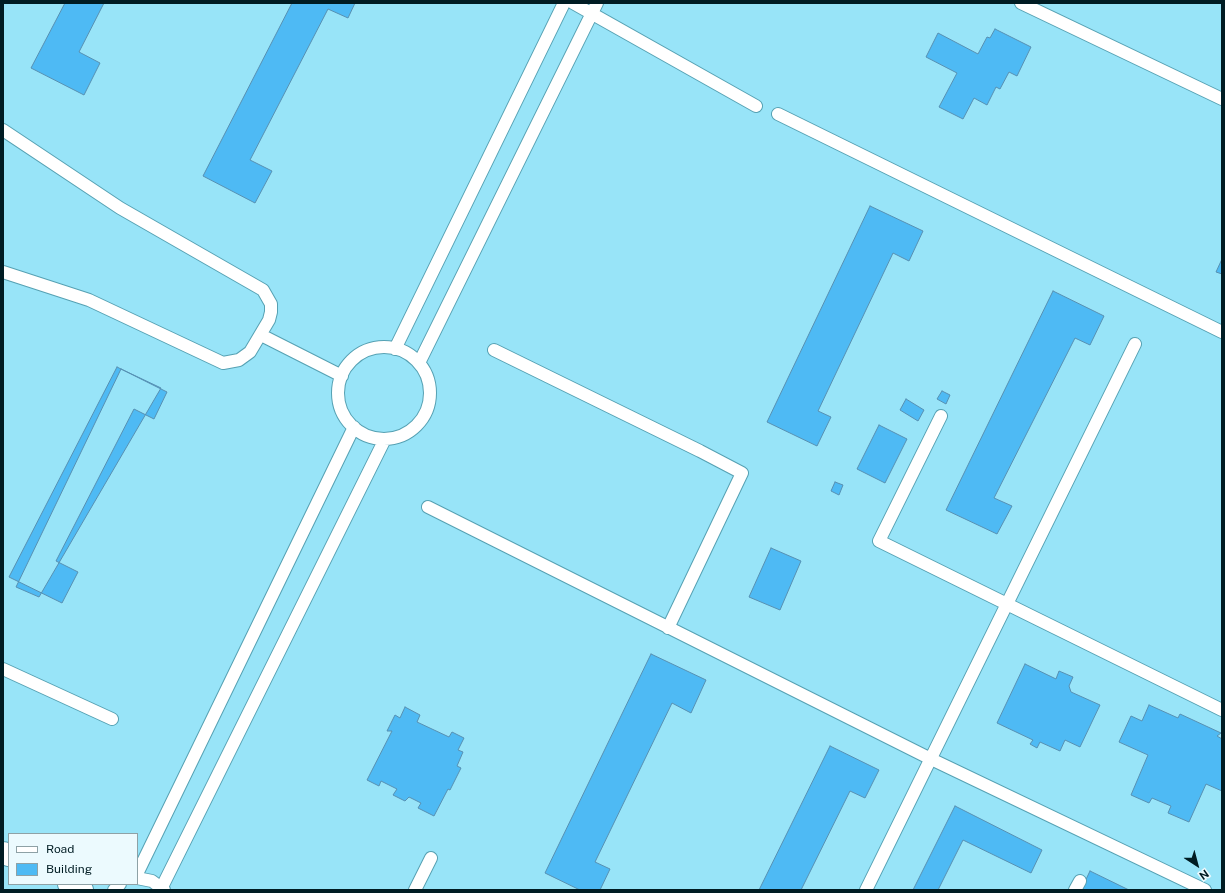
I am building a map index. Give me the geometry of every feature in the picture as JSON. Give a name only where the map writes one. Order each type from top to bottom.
[{"type":"street","points":[[71,885],[82,890]]},
{"type":"lane","points":[[395,349],[564,3]]},
{"type":"lane","points":[[573,3],[594,8],[756,106]]},
{"type":"lane","points":[[1021,3],[1222,99]]},
{"type":"lane","points":[[419,363],[594,8]]},
{"type":"lane","points":[[778,114],[1222,332]]},
{"type":"lane","points":[[3,130],[120,208],[263,290],[271,304],[271,312],[261,335],[245,357],[232,362],[223,363],[89,300],[3,272]]},
{"type":"lane","points":[[261,335],[342,376]]},
{"type":"lane","points":[[866,890],[1135,344]]},
{"type":"lane","points":[[384,347],[395,349],[412,356],[419,363],[426,372],[430,383],[430,395],[426,412],[416,426],[407,433],[385,439],[363,434],[354,428],[341,409],[339,387],[342,376],[354,359],[364,353],[384,347]]},
{"type":"lane","points":[[494,350],[700,451],[742,474],[668,628]]},
{"type":"lane","points":[[941,416],[879,541],[1222,710]]},
{"type":"lane","points":[[138,872],[354,428]]},
{"type":"lane","points":[[138,878],[152,881],[163,889],[385,439]]},
{"type":"lane","points":[[428,507],[931,759],[1205,890]]},
{"type":"lane","points":[[3,669],[112,719]]},
{"type":"lane","points":[[415,890],[431,858]]},
{"type":"building","points":[[65,3],[104,3],[79,52],[100,63],[84,95],[31,68]]},
{"type":"building","points":[[292,3],[355,3],[348,18],[328,9],[250,160],[272,171],[255,203],[203,176]]},
{"type":"building","points":[[995,29],[1031,47],[1017,76],[1009,72],[1000,89],[996,87],[987,105],[974,98],[963,119],[939,107],[957,73],[926,57],[938,33],[978,54],[987,37],[990,38]]},
{"type":"building","points":[[870,206],[923,231],[909,261],[893,253],[818,411],[831,417],[817,446],[767,422]]},
{"type":"building","points":[[1222,259],[1222,274],[1216,272]]},
{"type":"building","points":[[1053,291],[1104,316],[1090,345],[1075,338],[994,498],[1012,506],[997,534],[946,510]]},
{"type":"building","points":[[117,367],[167,392],[154,419],[134,409],[56,561],[78,572],[62,603],[9,577]]},
{"type":"building","points":[[121,369],[161,388],[39,597],[16,587]]},
{"type":"building","points":[[942,391],[950,395],[946,404],[937,399]]},
{"type":"building","points":[[906,399],[924,410],[918,421],[900,410]]},
{"type":"building","points":[[879,425],[907,439],[885,483],[857,469]]},
{"type":"building","points":[[835,482],[843,485],[839,495],[831,491]]},
{"type":"building","points":[[771,548],[801,561],[780,610],[749,597]]},
{"type":"building","points":[[651,654],[706,680],[691,713],[672,703],[595,862],[610,869],[600,890],[580,890],[545,873]]},
{"type":"building","points":[[1025,664],[1056,679],[1059,671],[1073,677],[1069,686],[1071,692],[1100,705],[1080,747],[1065,740],[1060,751],[1040,742],[1037,748],[1030,744],[1033,740],[997,723]]},
{"type":"building","points":[[1149,705],[1178,718],[1180,714],[1221,733],[1217,736],[1222,739],[1222,791],[1206,784],[1189,822],[1168,813],[1171,806],[1152,798],[1149,803],[1131,795],[1148,755],[1119,742],[1131,716],[1142,721]]},
{"type":"building","points":[[405,707],[420,715],[417,722],[449,737],[452,732],[464,738],[458,750],[463,752],[457,766],[461,768],[434,816],[418,808],[421,803],[409,797],[405,801],[393,795],[397,789],[381,781],[379,786],[367,780],[392,731],[387,731],[395,715],[400,718]]},
{"type":"building","points":[[830,746],[879,770],[865,798],[850,791],[801,890],[759,890]]},
{"type":"building","points":[[955,806],[1042,850],[1031,873],[963,840],[938,890],[913,890]]},
{"type":"building","points":[[1090,871],[1129,890],[1081,890]]}]
